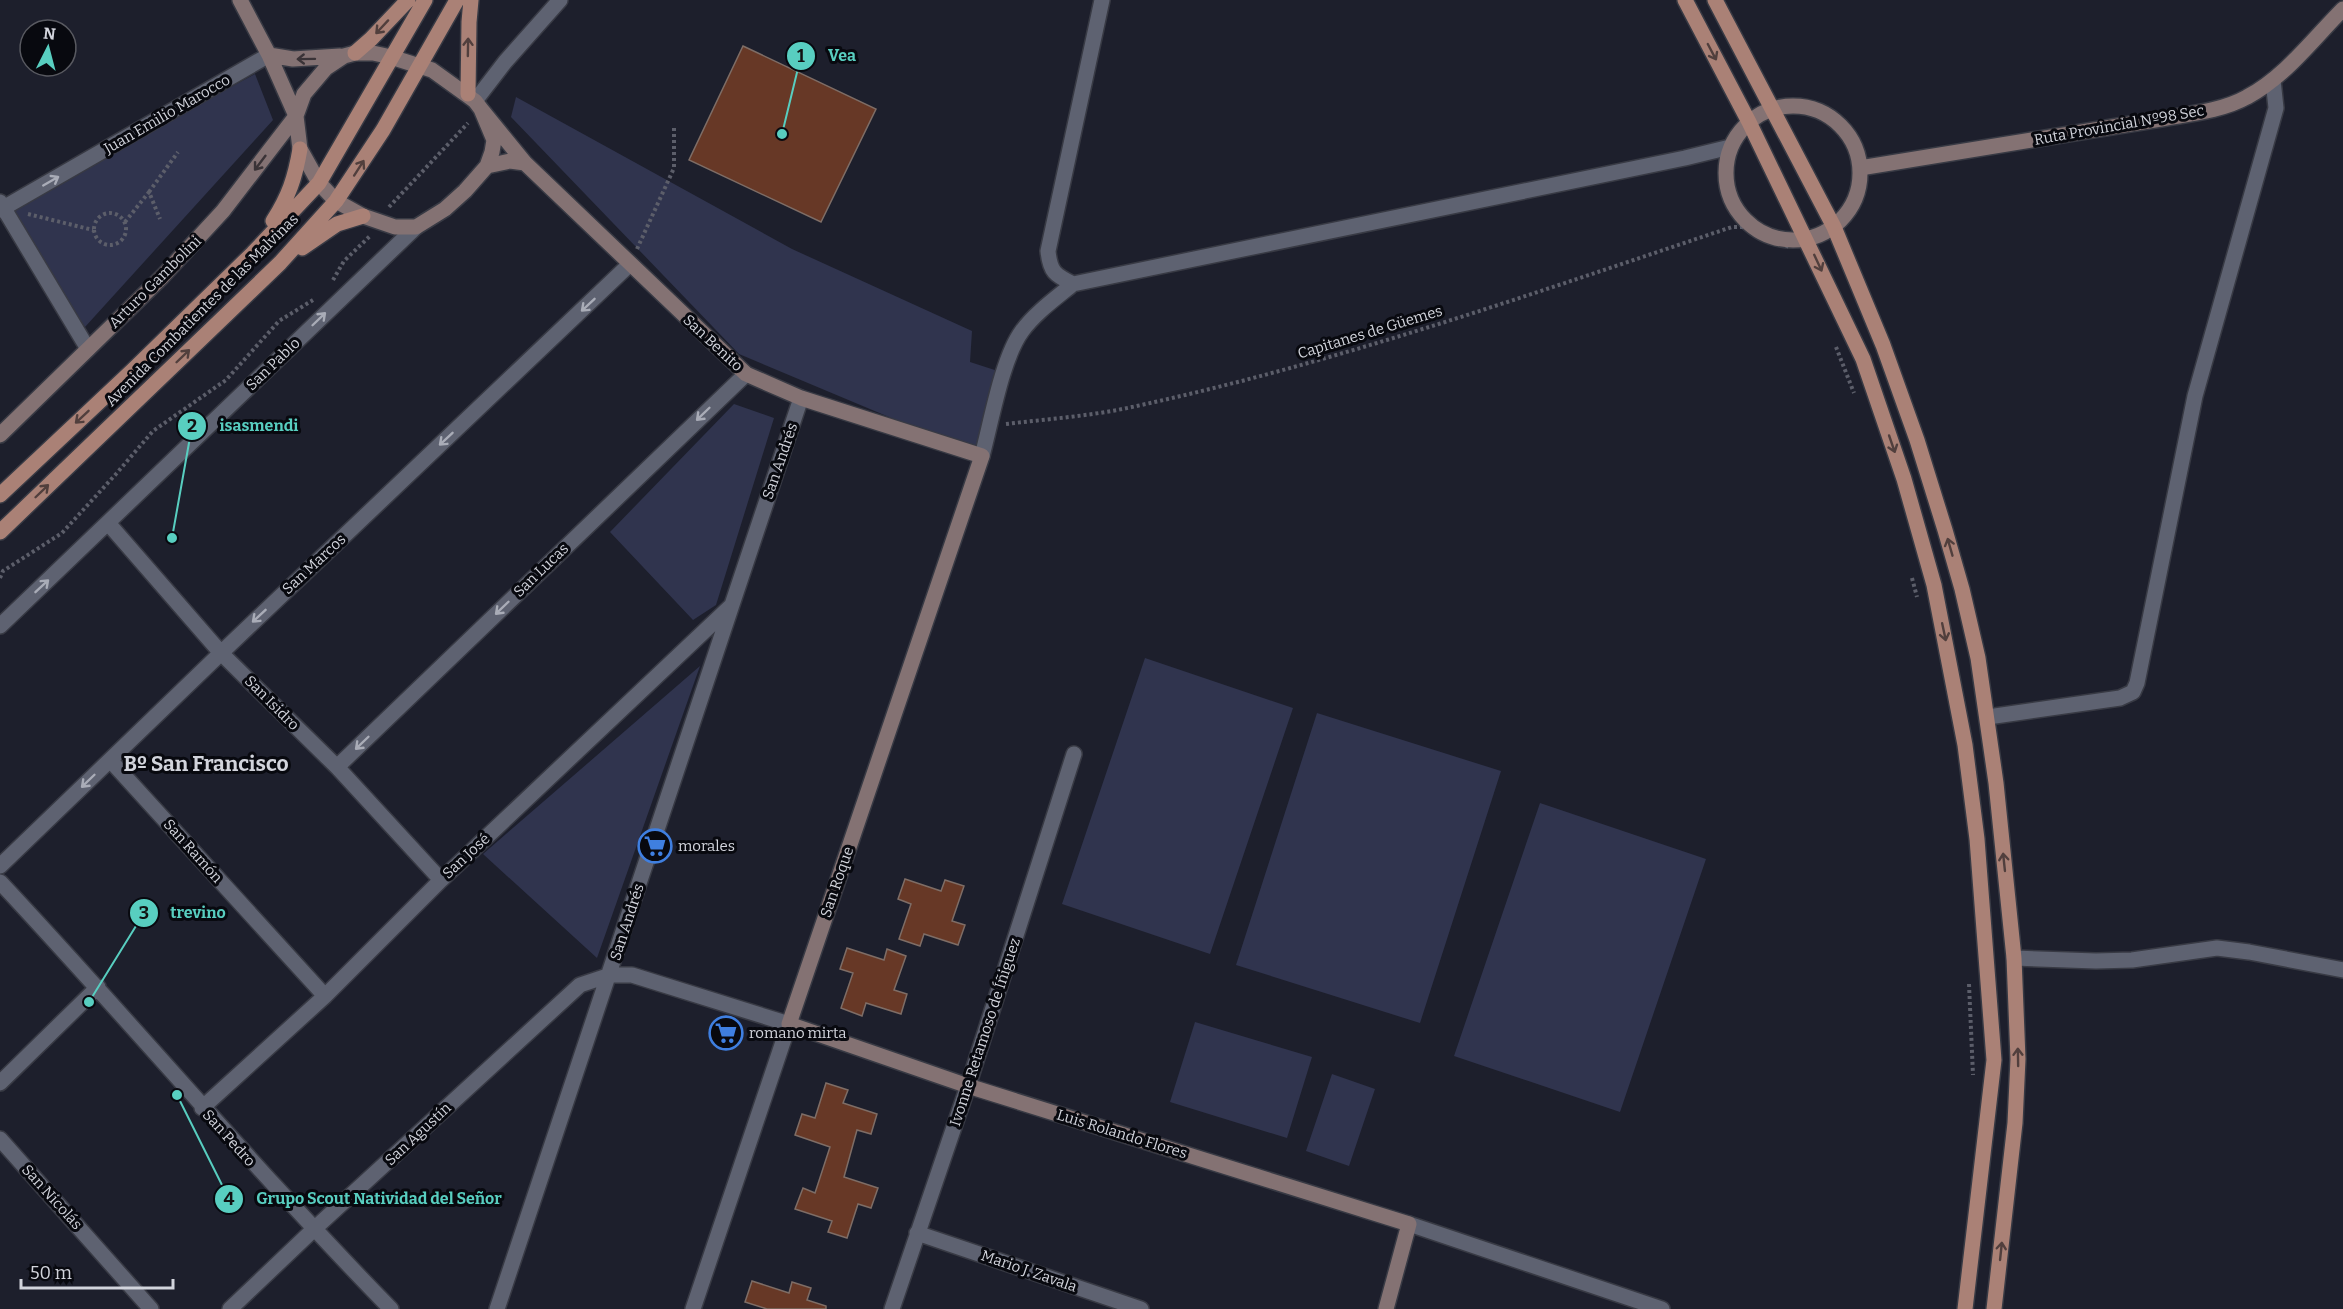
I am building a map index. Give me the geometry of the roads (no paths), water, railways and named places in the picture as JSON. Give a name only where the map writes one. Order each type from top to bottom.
[{"type":"main road","points":[[350,54],[371,39],[408,0]]},
{"type":"main road","name":"Avenida Combatientes de las Malvinas","points":[[0,495],[253,253],[319,183],[425,0]]},
{"type":"main road","name":"Avenida Combatientes de las Malvinas","points":[[0,532],[280,263],[336,201],[420,66],[457,0]]},
{"type":"main road","points":[[471,0],[469,22],[475,101]]},
{"type":"main road","points":[[1684,0],[1749,122],[1863,359],[1904,479],[1934,585],[1965,745],[1977,839],[1994,1060],[1965,1309]]},
{"type":"main road","points":[[1715,0],[1834,227],[1883,345],[1920,451],[1962,589],[1978,658],[1988,717],[2013,958],[2018,1093],[1994,1309]]},
{"type":"main road","points":[[253,253],[286,201],[295,178],[300,149]]},
{"type":"main road","points":[[280,263],[337,224],[370,219]]},
{"type":"street","points":[[240,0],[269,55],[296,116],[300,149],[319,183],[336,201],[370,219],[394,227],[416,227],[445,209],[487,166],[494,140],[475,101],[505,62],[560,0]]},
{"type":"street","points":[[1073,284],[1058,276],[1049,266],[1048,250],[1102,0]]},
{"type":"street","name":"Ruta Provincial Nº98 Sec","points":[[1860,168],[2200,111],[2245,98],[2273,80],[2343,9]]},
{"type":"street","points":[[269,55],[293,59],[350,54]]},
{"type":"street","name":"San Benito","points":[[350,54],[391,57],[432,70],[475,101],[525,163],[746,374],[801,398],[982,456]]},
{"type":"street","name":"Arturo Gambolini","points":[[0,435],[162,277],[223,211],[296,116],[304,94],[315,79],[326,68],[350,54]]},
{"type":"street","name":"Juan Emilio Marocco","points":[[1,207],[269,55]]},
{"type":"street","points":[[1988,717],[2120,698],[2133,692],[2138,683],[2195,396],[2276,108],[2273,80]]},
{"type":"street","points":[[1792,106],[1812,108],[1831,117],[1846,131],[1856,148],[1860,168],[1858,190],[1849,211],[1834,227],[1821,235],[1788,241],[1770,237],[1752,227],[1737,211],[1727,191],[1725,169],[1730,147],[1738,133],[1749,122],[1772,109],[1792,106]]},
{"type":"street","points":[[982,456],[1004,373],[1020,333],[1031,320],[1073,284],[1730,147]]},
{"type":"street","points":[[487,166],[510,161],[525,163]]},
{"type":"street","points":[[1,207],[88,349]]},
{"type":"street","name":"San Pablo","points":[[0,626],[416,227]]},
{"type":"street","name":"San Marcos","points":[[0,866],[221,652],[630,264]]},
{"type":"street","name":"San Lucas","points":[[337,767],[746,374]]},
{"type":"street","name":"San Andrés","points":[[497,1309],[801,398]]},
{"type":"street","name":"San Roque","points":[[693,1309],[982,456]]},
{"type":"street","name":"San Isidro","points":[[108,523],[221,652],[337,767],[441,880]]},
{"type":"street","name":"San José","points":[[202,1108],[325,996],[441,880],[732,604]]},
{"type":"street","name":"Ivonne Retamoso de Íñiguez","points":[[892,1309],[968,1086],[1074,754]]},
{"type":"street","name":"San Ramón","points":[[110,760],[325,996]]},
{"type":"street","name":"San Pedro","points":[[0,882],[98,987],[202,1108],[313,1230],[391,1309]]},
{"type":"street","points":[[2013,958],[2132,960],[2217,948],[2343,970]]},
{"type":"street","name":"Luis Rolando Flores","points":[[580,985],[610,975],[632,975],[789,1024],[968,1086],[1409,1224],[1662,1309]]},
{"type":"street","name":"San Agustín","points":[[230,1309],[580,985]]},
{"type":"street","points":[[0,1083],[98,987]]},
{"type":"street","name":"San Nicolás","points":[[0,1139],[152,1309]]},
{"type":"street","points":[[1386,1309],[1409,1224]]},
{"type":"street","name":"Mario J. Zavala","points":[[917,1233],[1141,1309]]},
{"type":"place","name":"Vea","points":[[782,134]]},
{"type":"place","name":"isasmendi","points":[[172,538]]},
{"type":"place","name":"morales","points":[[655,846]]},
{"type":"place","name":"trevino","points":[[89,1002]]},
{"type":"place","name":"romano mirta","points":[[726,1033]]},
{"type":"place","name":"Grupo Scout Natividad del Señor","points":[[177,1095]]},
{"type":"district","name":"Bº San Francisco","points":[[206,764]]}]
